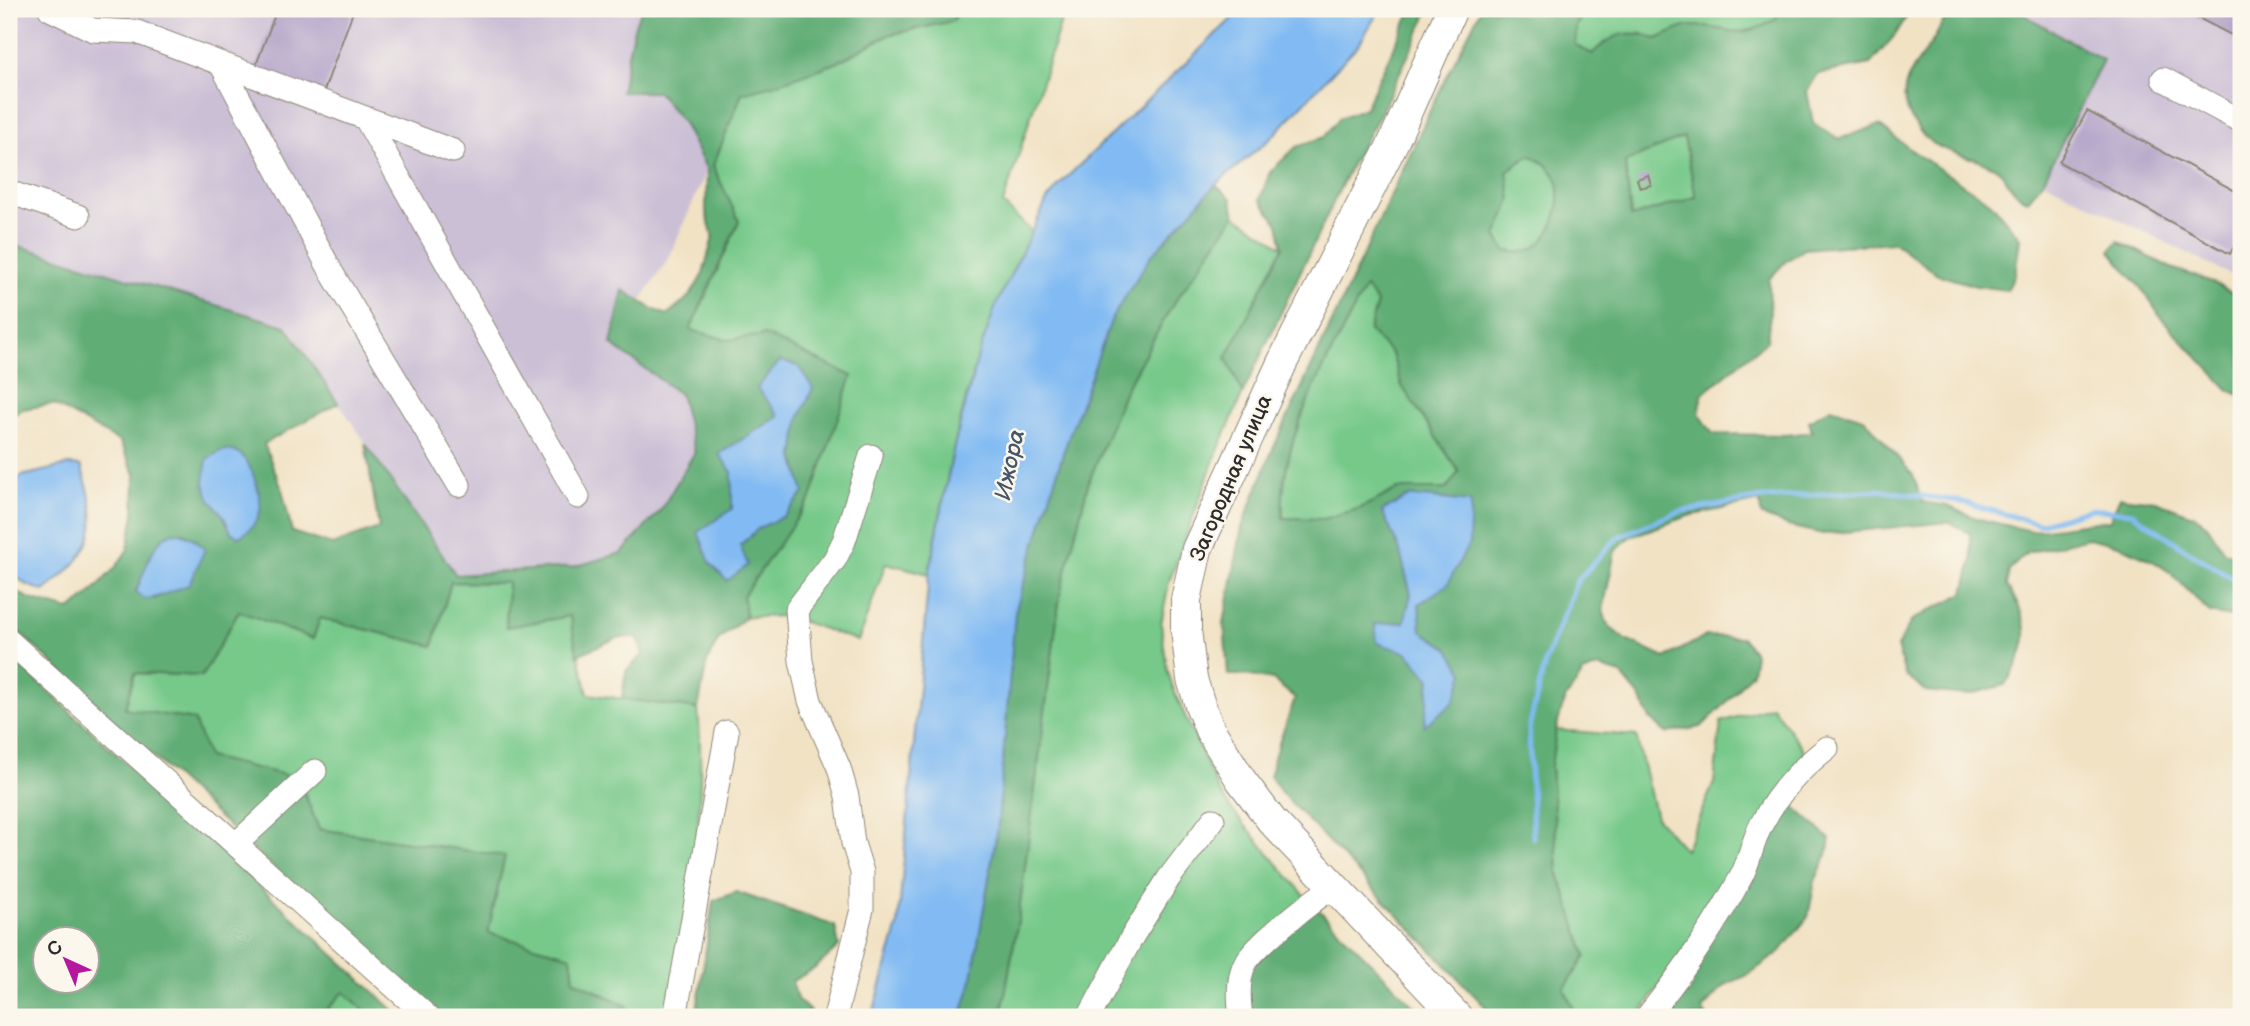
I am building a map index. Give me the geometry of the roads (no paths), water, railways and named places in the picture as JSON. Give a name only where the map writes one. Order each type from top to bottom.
[{"type":"main road","name":"Загородная улица","points":[[1452,9],[1393,143],[1241,448],[1197,549],[1186,600],[1186,641],[1192,679],[1210,730],[1241,780],[1272,821],[1457,1017]]},
{"type":"street","points":[[50,9],[93,30],[136,32],[453,151]]},
{"type":"street","points":[[221,64],[333,275],[459,485]]},
{"type":"street","points":[[2163,79],[2241,121]]},
{"type":"street","points":[[366,119],[578,497]]},
{"type":"street","points":[[9,192],[78,216]]},
{"type":"street","points":[[835,1017],[862,909],[862,881],[848,818],[847,796],[839,768],[810,701],[801,661],[797,609],[839,550],[871,456]]},
{"type":"street","points":[[9,640],[428,1017]]},
{"type":"street","points":[[676,1017],[727,732]]},
{"type":"street","points":[[1647,1017],[1669,990],[1721,910],[1743,873],[1761,825],[1779,798],[1802,768],[1827,748]]},
{"type":"street","points":[[236,844],[315,772]]},
{"type":"street","points":[[1089,1017],[1132,937],[1168,878],[1213,820]]},
{"type":"street","points":[[1241,1017],[1240,986],[1243,967],[1265,942],[1333,886]]},
{"type":"water","name":"Ижора","points":[[1242,9],[1380,9],[1359,44],[1271,138],[1215,185],[1150,257],[1112,318],[1063,453],[1015,612],[998,824],[971,984],[961,1017],[872,1017],[898,925],[929,574],[953,451],[978,356],[997,303],[1047,200],[1064,180]]},
{"type":"water","points":[[780,361],[798,366],[813,388],[799,419],[794,457],[804,493],[784,516],[759,528],[740,545],[748,565],[727,581],[710,563],[698,532],[732,509],[732,472],[719,454],[779,416],[757,388]]},
{"type":"water","points":[[223,450],[236,452],[245,459],[259,494],[258,517],[250,529],[239,537],[231,532],[223,515],[210,500],[204,483],[207,459]]},
{"type":"water","points":[[68,465],[81,466],[88,487],[92,506],[90,536],[85,550],[75,563],[44,591],[25,584],[9,570],[9,485],[22,476]]},
{"type":"water","points":[[1411,496],[1471,502],[1469,544],[1447,585],[1419,604],[1421,631],[1448,648],[1464,673],[1454,702],[1424,726],[1430,679],[1408,653],[1377,643],[1375,624],[1404,622],[1411,594],[1399,548],[1382,511]]},
{"type":"water","points":[[173,532],[190,537],[205,549],[189,585],[161,596],[144,599],[136,592],[146,566],[160,541]]},
{"type":"waterway","points":[[1533,838],[1529,728],[1546,659],[1577,581],[1618,537],[1678,512],[1757,499],[1878,490],[1959,501],[2039,524],[2091,509],[2132,513],[2191,553],[2231,577],[2241,580]]}]
